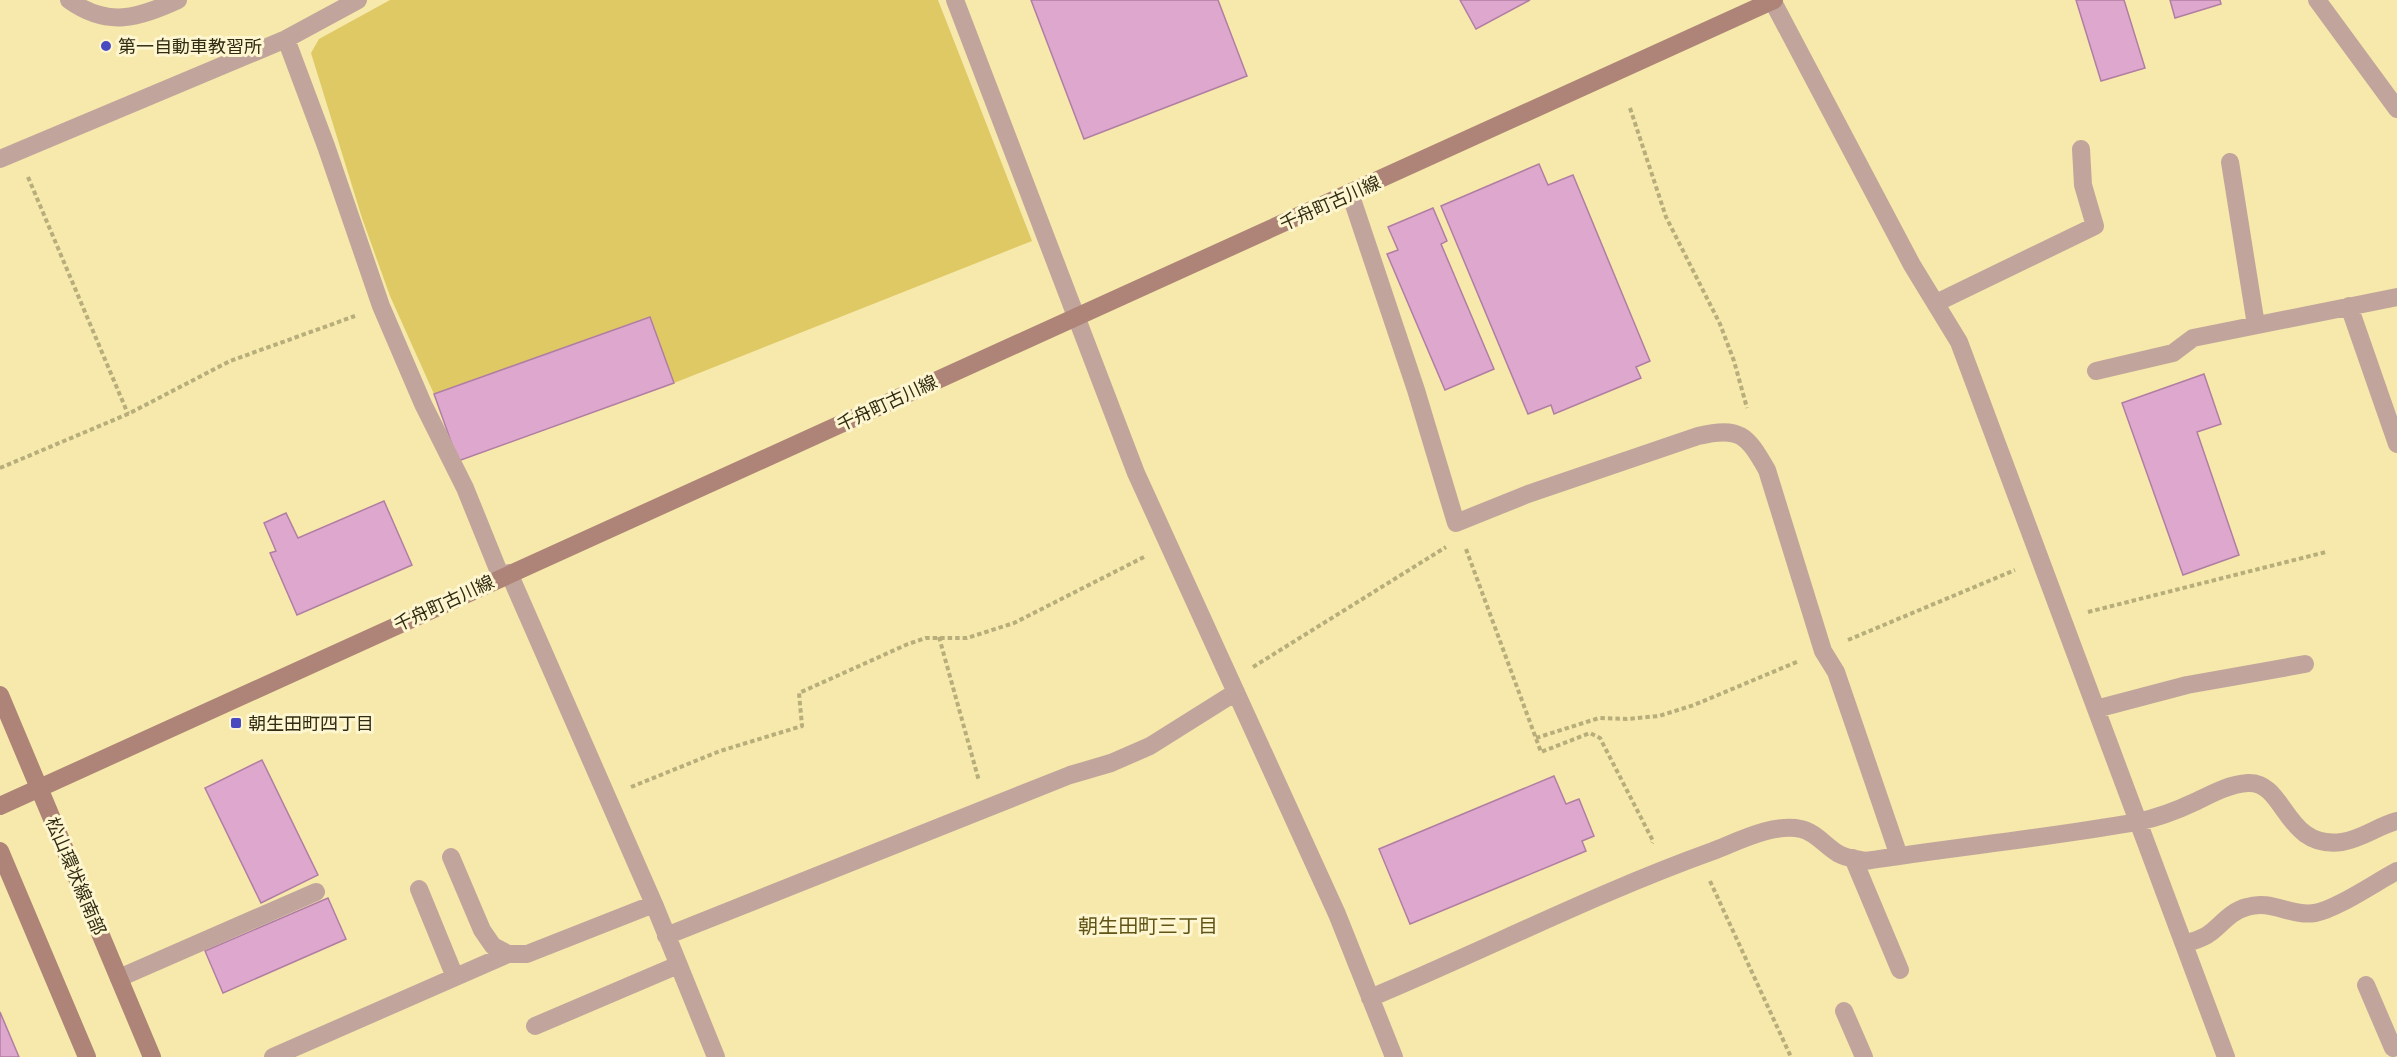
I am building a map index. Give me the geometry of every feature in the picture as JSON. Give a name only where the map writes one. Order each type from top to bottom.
[{"type":"street","points":[[69,0],[86,12],[115,19],[146,6],[178,0]]},
{"type":"street","points":[[0,159],[286,39],[358,0]]},
{"type":"street","points":[[955,0],[1136,473],[1337,914],[1394,1057]]},
{"type":"street","points":[[1773,0],[1912,265],[1959,342],[2226,1057]]},
{"type":"street","name":"千舟町古川線","points":[[0,806],[1773,0]]},
{"type":"street","points":[[2317,0],[2397,109]]},
{"type":"street","points":[[286,39],[326,146],[381,306],[423,404],[465,488],[608,797],[716,1057]]},
{"type":"street","points":[[1936,303],[2095,226],[2083,185],[2081,149]]},
{"type":"street","points":[[2230,162],[2256,325]]},
{"type":"street","points":[[1350,193],[1416,390],[1459,530],[1540,490],[1698,436],[1717,431],[1732,431],[1751,443],[1767,470],[1823,651],[1836,672],[1899,856]]},
{"type":"street","points":[[2096,371],[2173,353],[2193,338],[2397,297]]},
{"type":"street","points":[[2349,306],[2397,444]]},
{"type":"street","points":[[2096,709],[2237,674],[2305,664]]},
{"type":"street","points":[[666,936],[1070,775],[1111,763],[1150,746],[1233,686]]},
{"type":"street","name":"松山環状線南部","points":[[0,695],[152,1057]]},
{"type":"street","points":[[1370,998],[1651,874],[1781,828],[1802,829],[1817,837],[1840,855],[1865,861],[2138,822],[2195,802],[2222,789],[2250,783],[2268,788],[2299,830],[2319,842],[2342,842],[2368,834],[2397,821]]},
{"type":"street","points":[[0,851],[87,1057]]},
{"type":"street","points":[[450,857],[482,930],[493,946],[508,954]]},
{"type":"street","points":[[1853,858],[1900,970]]},
{"type":"street","points":[[2184,944],[2208,935],[2229,916],[2247,906],[2268,904],[2291,912],[2315,913],[2345,900],[2397,871]]},
{"type":"street","points":[[419,889],[455,977]]},
{"type":"street","points":[[119,978],[316,892]]},
{"type":"street","points":[[273,1057],[508,954],[527,954],[654,904]]},
{"type":"street","points":[[535,1026],[678,964]]},
{"type":"street","points":[[2366,985],[2391,1050]]},
{"type":"street","points":[[1844,1011],[1864,1057]]},
{"type":"path","points":[[1630,108],[1666,216],[1720,324],[1734,361],[1747,409],[1739,436]]},
{"type":"path","points":[[17,152],[128,414]]},
{"type":"path","points":[[0,468],[128,414],[230,361],[381,306]]},
{"type":"path","points":[[1233,686],[1459,530],[1541,752],[1590,733],[1600,738],[1653,841],[1644,856],[1651,874]]},
{"type":"path","points":[[608,797],[720,751],[802,726],[799,693],[926,638],[967,638],[1014,623],[1168,544]]},
{"type":"path","points":[[2062,619],[2326,552]]},
{"type":"path","points":[[1536,738],[1599,718],[1627,719],[1659,716],[1694,705],[2040,559]]},
{"type":"path","points":[[939,637],[987,808]]},
{"type":"path","points":[[1699,856],[1791,1057]]},
{"type":"shaded area","points":[[390,0],[938,0],[1032,241],[674,383],[649,317],[434,394],[390,296],[362,218],[311,53],[319,39]]},
{"type":"building","points":[[1031,0],[1218,0],[1247,76],[1084,139]]},
{"type":"building","points":[[1460,0],[1530,0],[1476,29]]},
{"type":"building","points":[[2076,0],[2124,0],[2145,68],[2101,81]]},
{"type":"building","points":[[2170,0],[2220,0],[2221,4],[2175,18]]},
{"type":"building","points":[[1539,164],[1548,185],[1573,175],[1650,361],[1636,367],[1641,378],[1554,414],[1551,405],[1528,414],[1441,206]]},
{"type":"building","points":[[1433,208],[1447,241],[1441,244],[1494,369],[1445,390],[1387,254],[1398,250],[1388,227]]},
{"type":"building","points":[[650,317],[674,383],[458,461],[434,394]]},
{"type":"building","points":[[2204,374],[2221,424],[2197,432],[2239,555],[2183,575],[2122,403]]},
{"type":"building","points":[[384,501],[412,565],[297,615],[270,553],[276,551],[264,523],[286,513],[298,538]]},
{"type":"building","points":[[262,760],[318,875],[261,903],[205,788]]},
{"type":"building","points":[[1554,776],[1566,804],[1579,799],[1594,836],[1582,841],[1586,851],[1410,924],[1379,849]]},
{"type":"building","points":[[328,898],[346,939],[223,993],[205,951]]},
{"type":"building","points":[[0,1012],[19,1057],[0,1057]]},
{"type":"place","name":"第一自動車教習所","points":[[106,46]]},
{"type":"place","name":"朝生田町四丁目","points":[[236,723]]},
{"type":"district","name":"朝生田町三丁目","points":[[1148,925]]}]
